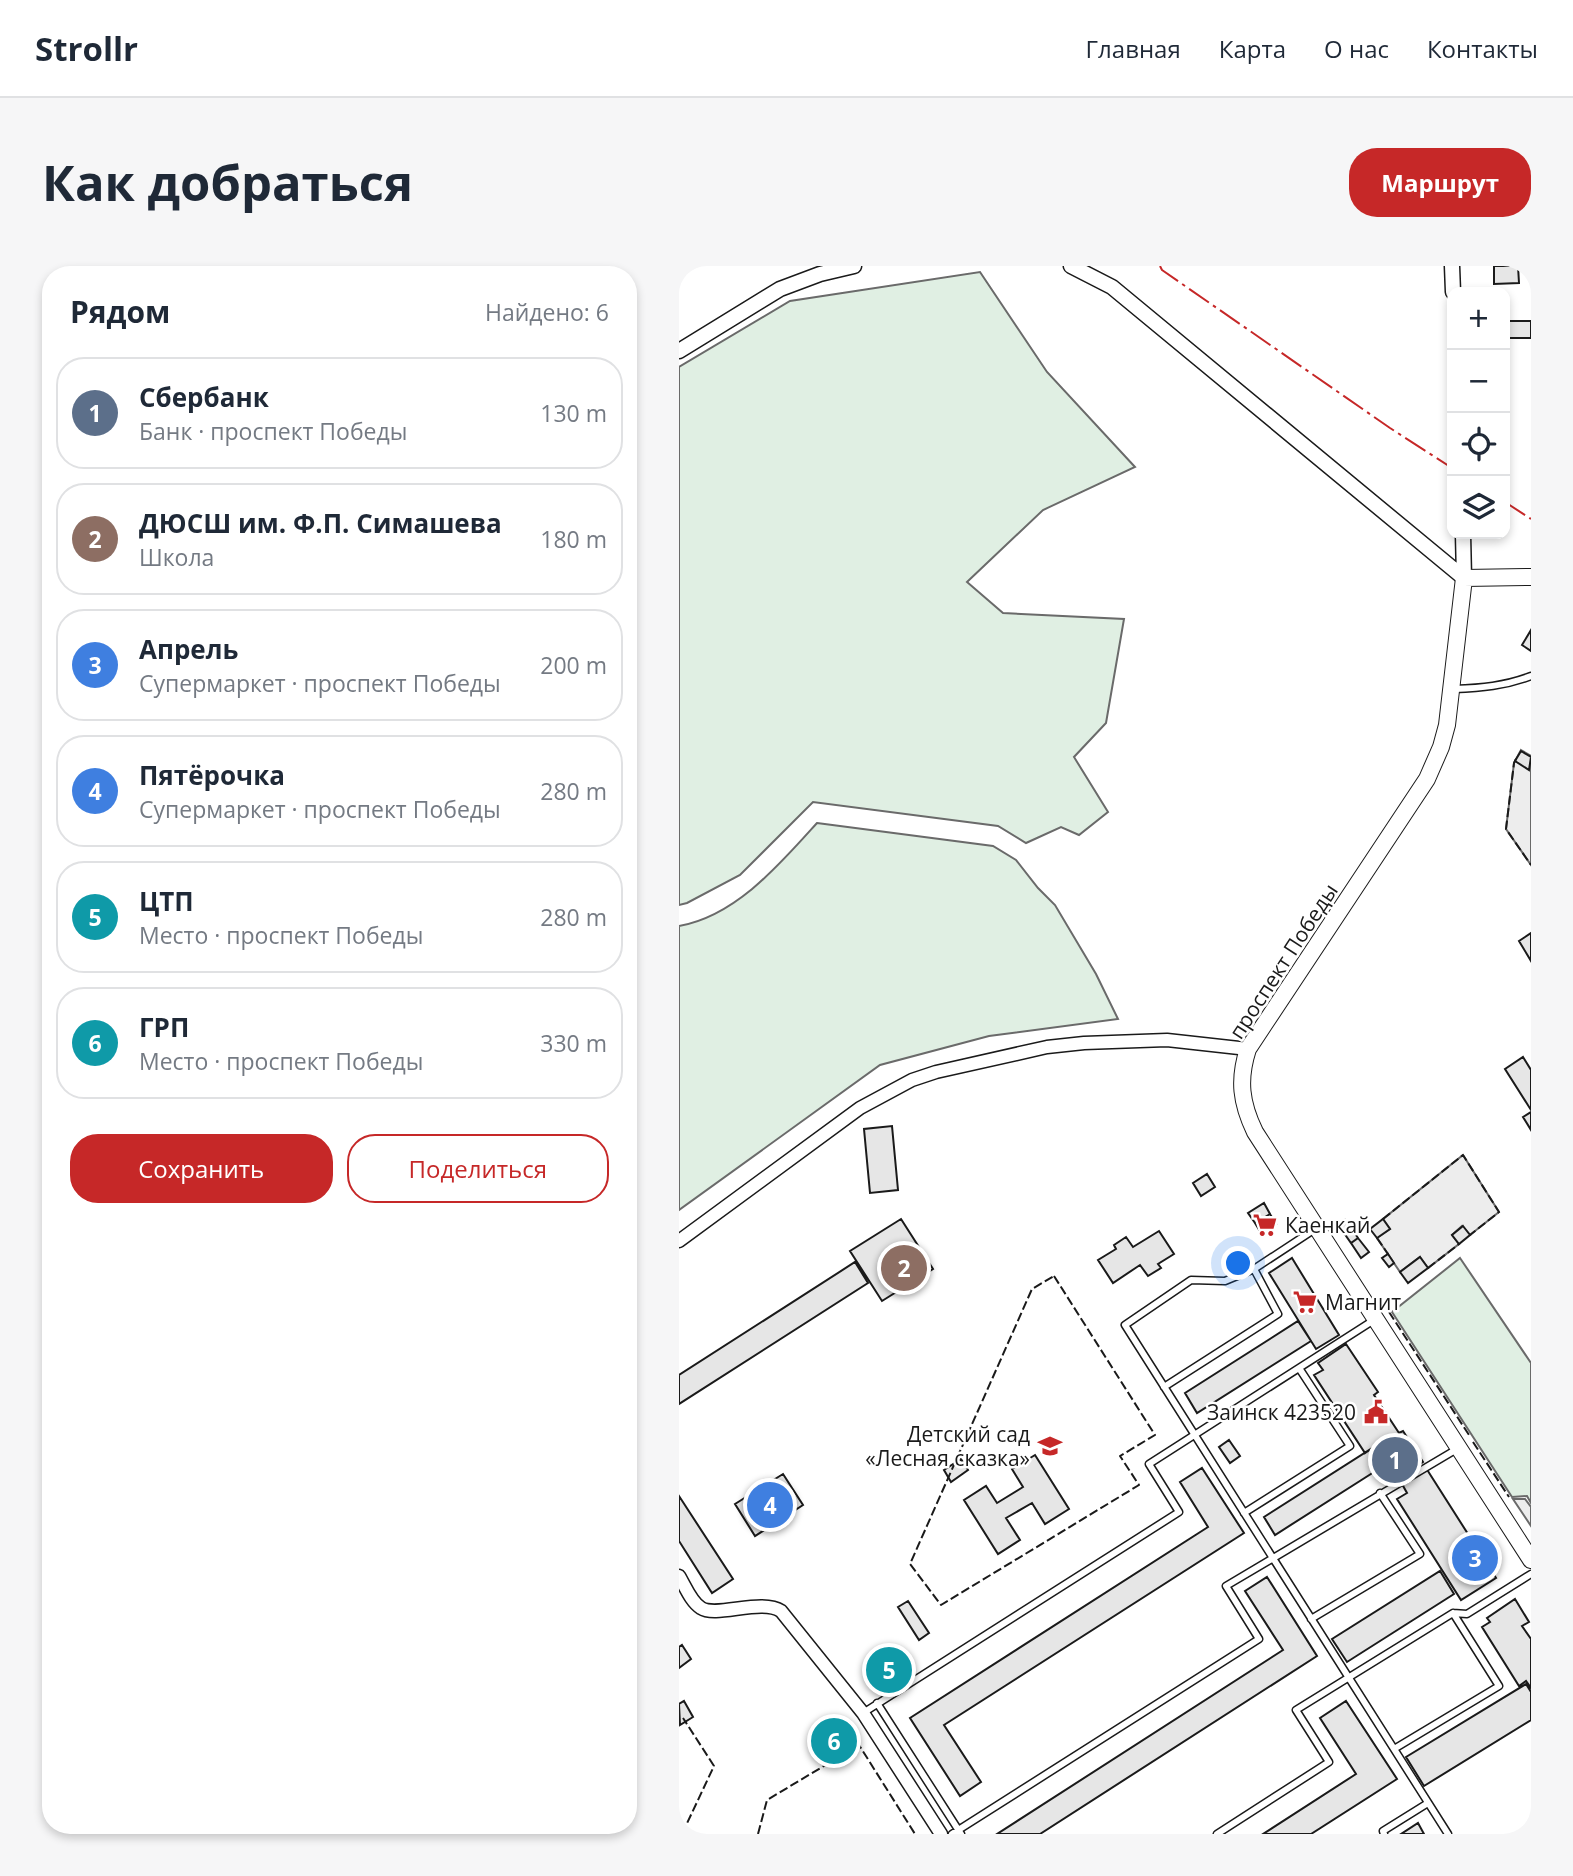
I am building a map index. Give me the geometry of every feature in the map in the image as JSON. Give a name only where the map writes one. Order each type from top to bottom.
[{"type":"main road","points":[[1464,578],[1531,578]]},
{"type":"main road","name":"проспект Победы","points":[[1464,578],[1444,736],[1427,779],[1248,1049],[1241,1078],[1242,1100],[1255,1132],[1531,1560]]},
{"type":"street","points":[[679,351],[780,289],[820,274],[854,266]]},
{"type":"street","points":[[1071,266],[1112,287],[1464,578]]},
{"type":"street","points":[[1452,266],[1453,287]]},
{"type":"street","points":[[1463,539],[1464,578]]},
{"type":"street","points":[[679,1241],[860,1108],[912,1080],[1047,1047],[1097,1042],[1167,1040],[1248,1049]]},
{"type":"street","points":[[679,1576],[697,1604],[706,1610],[771,1606],[781,1611],[863,1713],[941,1834]]},
{"type":"lane","points":[[1452,689],[1487,688],[1531,676]]},
{"type":"lane","points":[[1317,1228],[1254,1269],[1225,1281],[1191,1280],[1125,1325],[1448,1834]]},
{"type":"lane","points":[[1164,1387],[1278,1314],[1254,1269]]},
{"type":"lane","points":[[863,1713],[1179,1512],[1149,1464],[1376,1319]]},
{"type":"lane","points":[[1244,1513],[1350,1446],[1299,1368]]},
{"type":"lane","points":[[877,1703],[957,1833],[1259,1639],[1226,1586],[1458,1448]]},
{"type":"lane","points":[[1311,1619],[1420,1554],[1380,1493]]},
{"type":"lane","points":[[1217,1834],[1329,1762],[1296,1710],[1453,1613],[1467,1614],[1531,1574]]},
{"type":"lane","points":[[1394,1749],[1499,1686],[1453,1613]]},
{"type":"lane","points":[[1384,1834],[1383,1831],[1428,1803]]},
{"type":"green space","points":[[980,272],[1047,372],[1135,467],[1043,510],[967,582],[1003,613],[1124,619],[1106,723],[1074,757],[1108,812],[1079,835],[1061,827],[1026,843],[998,826],[813,802],[740,875],[679,905],[679,367],[790,301]]},
{"type":"green space","points":[[817,823],[993,846],[1016,860],[1055,905],[1096,974],[1118,1019],[989,1036],[880,1065],[679,1210],[679,926],[700,920],[738,900],[772,871]]},
{"type":"green space","points":[[1460,1258],[1531,1363],[1531,1503],[1527,1496],[1512,1497],[1392,1312]]},
{"type":"shaded area","points":[[1521,750],[1531,756],[1531,865],[1506,829],[1514,763]]},
{"type":"shaded area","points":[[1463,1155],[1499,1212],[1470,1235],[1462,1226],[1452,1235],[1459,1244],[1428,1268],[1420,1257],[1400,1272],[1377,1238],[1390,1229],[1383,1219]]},
{"type":"shaded area","points":[[1513,1499],[1525,1499],[1531,1507],[1531,1526]]},
{"type":"building","points":[[1494,266],[1518,266],[1519,283],[1494,284]]},
{"type":"building","points":[[1510,321],[1531,321],[1531,338],[1510,338]]},
{"type":"building","points":[[1531,630],[1531,651],[1522,645]]},
{"type":"building","points":[[1521,751],[1531,757],[1529,770],[1515,761]]},
{"type":"building","points":[[1531,933],[1531,961],[1519,941]]},
{"type":"building","points":[[1523,1057],[1531,1070],[1531,1110],[1505,1069]]},
{"type":"building","points":[[1531,1112],[1531,1130],[1523,1117]]},
{"type":"building","points":[[892,1126],[898,1190],[870,1193],[864,1129]]},
{"type":"building","points":[[1207,1174],[1215,1187],[1201,1196],[1193,1183]]},
{"type":"building","points":[[1264,1203],[1270,1214],[1255,1223],[1248,1213]]},
{"type":"building","points":[[1270,1214],[1276,1224],[1261,1233],[1255,1223]]},
{"type":"building","points":[[901,1219],[933,1269],[882,1301],[850,1251]]},
{"type":"building","points":[[1383,1219],[1390,1229],[1377,1238],[1370,1229]]},
{"type":"building","points":[[1345,1220],[1351,1228],[1344,1233],[1338,1225]]},
{"type":"building","points":[[1463,1226],[1470,1235],[1459,1244],[1452,1235]]},
{"type":"building","points":[[1351,1228],[1358,1238],[1351,1243],[1344,1233]]},
{"type":"building","points":[[1159,1231],[1174,1254],[1158,1264],[1161,1268],[1148,1276],[1140,1265],[1113,1283],[1098,1260],[1116,1249],[1114,1245],[1126,1237],[1133,1247]]},
{"type":"building","points":[[1358,1238],[1369,1252],[1361,1258],[1351,1243]]},
{"type":"building","points":[[1388,1254],[1394,1263],[1389,1267],[1382,1258]]},
{"type":"building","points":[[1420,1257],[1428,1268],[1408,1283],[1400,1272]]},
{"type":"building","points":[[1292,1258],[1339,1335],[1316,1349],[1269,1273]]},
{"type":"building","points":[[855,1262],[868,1283],[679,1404],[679,1375]]},
{"type":"building","points":[[1298,1321],[1311,1341],[1197,1413],[1185,1393]]},
{"type":"building","points":[[1346,1344],[1378,1392],[1374,1395],[1399,1433],[1403,1431],[1423,1462],[1396,1480],[1374,1447],[1365,1453],[1314,1375],[1323,1370],[1318,1363]]},
{"type":"building","points":[[1229,1440],[1240,1456],[1230,1463],[1219,1447]]},
{"type":"building","points":[[1374,1447],[1385,1465],[1275,1535],[1264,1517]]},
{"type":"building","points":[[1035,1455],[1069,1509],[1045,1524],[1032,1503],[1006,1518],[1020,1540],[998,1554],[964,1500],[986,1486],[997,1503],[1023,1487],[1012,1469]]},
{"type":"building","points":[[961,1459],[968,1470],[951,1482],[944,1470]]},
{"type":"building","points":[[1202,1468],[1244,1533],[944,1725],[981,1782],[960,1796],[910,1718],[1208,1527],[1180,1482]]},
{"type":"building","points":[[1426,1468],[1496,1578],[1461,1600],[1397,1499],[1407,1493],[1402,1484]]},
{"type":"building","points":[[783,1474],[803,1505],[755,1536],[735,1504]]},
{"type":"building","points":[[679,1496],[733,1579],[712,1593],[679,1541]]},
{"type":"building","points":[[1440,1571],[1454,1594],[1347,1662],[1332,1639]]},
{"type":"building","points":[[1267,1577],[1317,1656],[1040,1834],[997,1834],[1283,1650],[1245,1591]]},
{"type":"building","points":[[1515,1599],[1529,1622],[1522,1626],[1531,1639],[1531,1688],[1526,1681],[1519,1686],[1482,1627],[1490,1622],[1487,1618]]},
{"type":"building","points":[[908,1601],[929,1633],[919,1640],[898,1607]]},
{"type":"building","points":[[682,1645],[691,1659],[679,1668],[679,1647]]},
{"type":"building","points":[[891,1655],[904,1674],[888,1685],[874,1665]]},
{"type":"building","points":[[1526,1684],[1531,1692],[1531,1720],[1424,1786],[1406,1757]]},
{"type":"building","points":[[684,1701],[693,1717],[680,1725],[679,1704]]},
{"type":"building","points":[[1346,1701],[1397,1779],[1311,1834],[1263,1834],[1356,1774],[1320,1718]]},
{"type":"building","points":[[837,1732],[844,1743],[832,1751],[825,1739]]},
{"type":"building","points":[[1418,1823],[1424,1834],[1401,1834]]},
{"type":"fence","points":[[1516,759],[1506,829],[1531,865]]},
{"type":"fence","points":[[1383,1219],[1463,1155],[1499,1212],[1470,1235]]},
{"type":"fence","points":[[1377,1238],[1388,1254]]},
{"type":"fence","points":[[1428,1268],[1459,1244]]},
{"type":"fence","points":[[1054,1276],[1155,1435],[1120,1456],[1139,1485],[941,1605],[910,1564],[1032,1289],[1054,1276]]},
{"type":"fence","points":[[1389,1312],[1469,1435]]},
{"type":"fence","points":[[1473,1442],[1509,1497]]},
{"type":"fence","points":[[682,1834],[714,1766],[683,1718]]},
{"type":"fence","points":[[758,1834],[767,1800],[859,1745],[915,1834]]},
{"type":"power","points":[[1160,266],[1162,270],[1390,428],[1447,465]]},
{"type":"power","points":[[1510,505],[1531,519]]},
{"type":"place","name":"Каенкай","points":[[1265,1225]]},
{"type":"place","name":"ДЮСШ им. Ф.П. Симашева","points":[[904,1268]]},
{"type":"place","name":"Магнит","points":[[1305,1302]]},
{"type":"place","name":"Заинск 423520","points":[[1376,1412]]},
{"type":"place","name":"Детский сад «Лесная сказка»","points":[[1050,1446]]},
{"type":"place","name":"Сбербанк","points":[[1395,1460]]},
{"type":"place","name":"Пятёрочка","points":[[770,1505]]},
{"type":"place","name":"Апрель","points":[[1475,1558]]},
{"type":"place","name":"ЦТП","points":[[889,1670]]},
{"type":"place","name":"ГРП","points":[[834,1741]]}]
